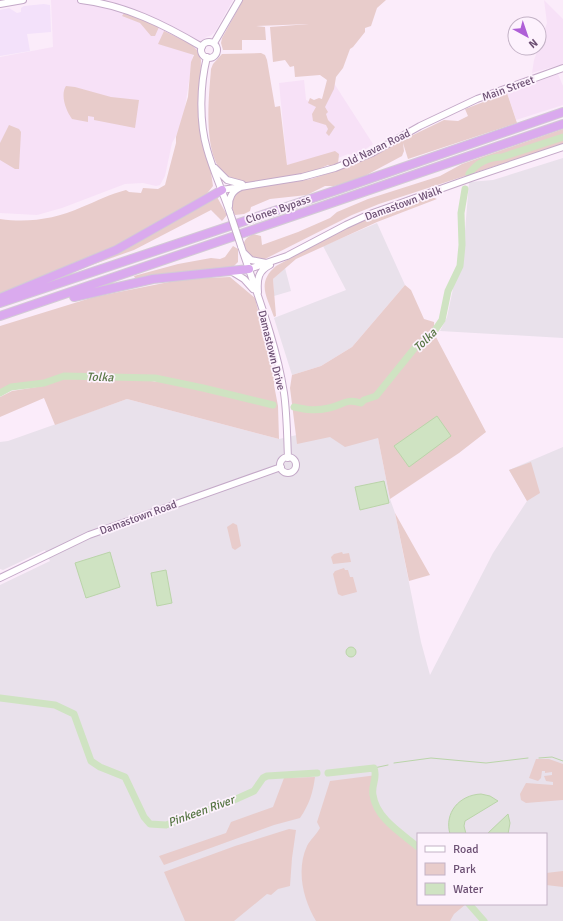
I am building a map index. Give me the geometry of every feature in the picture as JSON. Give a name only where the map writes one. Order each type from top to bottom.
[{"type":"highway","name":"Clonee Bypass","points":[[0,304],[563,112]]},
{"type":"highway","name":"Clonee Bypass","points":[[0,316],[563,124]]},
{"type":"highway","points":[[0,298],[116,250],[222,190]]},
{"type":"highway","points":[[0,320],[117,285],[153,279],[249,269]]},
{"type":"street","points":[[0,4],[23,0]]},
{"type":"street","points":[[81,0],[109,5],[151,20],[202,47]]},
{"type":"street","points":[[214,43],[239,0]]},
{"type":"street","points":[[202,47],[207,42],[214,43]]},
{"type":"street","points":[[202,47],[203,54],[208,57],[214,56],[216,52],[214,43]]},
{"type":"street","name":"Damastown Drive","points":[[208,57],[204,72],[202,120],[206,147],[270,332],[284,394],[288,458]]},
{"type":"street","name":"Main Street","points":[[454,109],[483,96],[563,68]]},
{"type":"street","name":"Old Navan Road","points":[[222,190],[302,177],[335,168],[372,153],[454,109]]},
{"type":"street","name":"Damastown Walk","points":[[249,269],[287,256],[346,224],[370,214],[467,179],[563,147]]},
{"type":"street","name":"Old Navan Road","points":[[212,163],[226,180],[237,184],[248,185]]},
{"type":"street","points":[[229,211],[229,198],[233,192],[248,185]]},
{"type":"street","points":[[242,250],[243,263],[235,271],[248,282],[259,299]]},
{"type":"street","points":[[242,250],[251,260],[266,263]]},
{"type":"street","points":[[259,299],[257,280],[260,272],[287,256]]},
{"type":"street","points":[[288,458],[295,462],[294,470],[286,472],[281,467],[282,461],[288,458]]},
{"type":"street","name":"Damastown Road","points":[[0,578],[90,535],[281,467]]},
{"type":"shaded area","points":[[51,0],[233,0],[215,32],[206,37],[193,55],[184,114],[180,129],[172,143],[165,176],[160,185],[156,186],[143,183],[125,184],[62,208],[37,215],[0,213],[0,57],[53,47]]},
{"type":"shaded area","points":[[544,0],[563,19],[563,64],[532,73],[535,56],[547,56],[546,16]]},
{"type":"shaded area","points":[[44,4],[50,5],[51,32],[27,34],[30,51],[0,56],[0,10],[9,8],[17,13],[21,12],[21,8],[24,6]]},
{"type":"shaded area","points":[[558,74],[563,86],[563,105],[516,120],[507,93]]},
{"type":"shaded area","points":[[330,77],[373,144],[357,155],[348,154],[338,158],[308,160],[287,165],[279,83],[304,80],[306,100],[320,105]]},
{"type":"shaded area","points":[[563,158],[563,338],[440,331],[447,317],[454,284],[462,268],[469,182],[493,180]]},
{"type":"shaded area","points":[[377,223],[405,285],[352,347],[321,366],[292,375],[274,318],[346,290],[323,246]]},
{"type":"shaded area","points":[[285,268],[291,291],[274,296],[273,279]]},
{"type":"shaded area","points":[[127,399],[279,439],[363,420],[378,438],[421,642],[430,675],[493,553],[527,501],[509,470],[563,447],[563,921],[0,921],[0,585],[50,561],[45,550],[3,570],[0,569],[0,442],[8,441]]},
{"type":"green space","points":[[243,0],[386,0],[377,8],[371,26],[365,28],[365,32],[350,49],[343,68],[336,77],[334,89],[325,107],[328,112],[326,114],[328,120],[335,127],[329,136],[326,133],[328,129],[326,125],[313,121],[312,114],[316,107],[308,103],[310,98],[314,100],[319,98],[322,99],[327,80],[320,75],[295,77],[294,66],[290,67],[285,60],[273,62],[270,27],[309,24],[256,26],[265,27],[266,40],[242,40],[242,50],[223,50],[221,43],[222,38]]},
{"type":"green space","points":[[125,12],[158,24],[159,27],[155,36],[151,36],[140,23],[122,16]]},
{"type":"green space","points":[[164,31],[191,44],[197,50],[201,60],[200,96],[213,186],[205,196],[113,248],[0,295],[0,219],[32,220],[52,217],[72,211],[126,190],[129,192],[141,193],[143,188],[158,189],[165,185],[176,143],[176,137],[188,97],[191,62],[194,55],[158,44]]},
{"type":"green space","points":[[261,53],[265,55],[267,60],[275,107],[280,106],[287,165],[335,151],[339,154],[338,164],[332,167],[328,165],[307,173],[251,182],[233,180],[222,173],[215,161],[211,147],[209,130],[208,113],[211,69],[213,64],[222,54]]},
{"type":"green space","points":[[66,86],[111,97],[139,100],[135,128],[94,120],[94,117],[88,116],[88,122],[72,119],[64,103],[64,90]]},
{"type":"green space","points":[[507,93],[517,123],[408,159],[403,143],[404,151],[402,156],[359,179],[334,186],[325,186],[307,195],[270,199],[251,207],[250,211],[244,214],[235,215],[232,210],[234,194],[241,190],[311,179],[347,167],[444,120],[458,121],[468,116],[465,109]]},
{"type":"green space","points":[[9,125],[19,129],[21,132],[19,169],[15,169],[0,160],[0,143]]},
{"type":"green space","points":[[563,129],[563,144],[379,204],[352,215],[265,259],[258,260],[246,252],[244,243],[253,234],[261,236],[262,245],[298,232],[330,218],[337,212],[368,199],[440,176],[462,164]]},
{"type":"green space","points":[[217,197],[227,215],[222,221],[211,210],[134,250],[89,266],[88,265]]},
{"type":"green space","points":[[432,197],[437,199],[377,222],[296,259],[273,279],[276,316],[274,317],[266,296],[265,284],[266,278],[276,266],[346,228],[381,214]]},
{"type":"green space","points":[[233,246],[238,249],[238,262],[227,270],[139,280],[134,276],[178,264],[211,258],[220,259],[225,257]]},
{"type":"green space","points":[[230,277],[255,298],[275,379],[274,385],[278,406],[279,439],[127,399],[55,425],[44,398],[0,417],[0,397],[12,391],[43,386],[61,378],[75,376],[117,380],[127,378],[159,382],[161,376],[72,373],[45,382],[15,384],[0,392],[0,326],[94,297],[184,279]]},
{"type":"green space","points":[[405,285],[411,290],[424,319],[434,322],[432,332],[424,338],[425,342],[436,337],[486,432],[459,453],[390,499],[378,438],[345,447],[330,437],[297,444],[290,388],[292,375],[321,366],[352,347]]},
{"type":"green space","points":[[531,462],[540,493],[527,501],[509,470]]},
{"type":"green space","points":[[395,513],[430,575],[409,581]]},
{"type":"green space","points":[[233,523],[237,525],[241,546],[235,550],[232,548],[227,527]]},
{"type":"green space","points":[[342,552],[343,554],[349,553],[351,562],[333,564],[331,557],[334,554]]},
{"type":"green space","points":[[344,568],[345,570],[348,570],[350,577],[353,577],[357,592],[342,596],[338,594],[333,574],[335,571]]},
{"type":"green space","points":[[536,759],[549,759],[563,764],[563,800],[526,803],[521,800],[520,794],[526,783],[553,785],[553,782],[546,781],[544,776],[552,775],[552,772],[545,773],[545,771],[542,771],[541,778],[538,781],[529,778]]},
{"type":"green space","points":[[377,775],[372,794],[377,811],[417,846],[417,905],[465,905],[454,914],[450,921],[316,921],[311,912],[302,884],[302,865],[307,846],[320,828],[317,822],[330,781]]},
{"type":"green space","points":[[315,777],[310,799],[300,818],[274,825],[164,865],[159,856],[226,833],[231,822],[273,807],[284,778]]},
{"type":"green space","points":[[289,829],[296,830],[290,886],[278,889],[271,895],[267,894],[234,921],[185,921],[164,872],[235,846]]},
{"type":"green space","points":[[563,871],[563,887],[547,885],[547,873]]},
{"type":"water","points":[[437,416],[451,436],[409,467],[394,446]]},
{"type":"water","points":[[384,481],[389,503],[360,510],[355,487]]},
{"type":"water","points":[[110,552],[120,587],[86,598],[75,563]]},
{"type":"water","points":[[166,570],[172,603],[157,606],[151,573]]},
{"type":"water","points":[[349,647],[353,647],[355,648],[355,656],[349,657],[346,654],[346,650]]},
{"type":"water","points":[[481,794],[490,796],[498,801],[465,821],[464,826],[466,833],[450,833],[449,819],[451,812],[460,802],[473,795]]},
{"type":"water","points":[[508,814],[510,823],[508,833],[488,833]]},
{"type":"waterway","name":"Tolka","points":[[469,174],[475,167],[488,159],[502,157],[563,137]]},
{"type":"waterway","name":"Tolka","points":[[294,407],[320,410],[352,401],[361,403],[364,400],[376,396],[418,344],[429,339],[442,320],[448,291],[460,266],[462,245],[461,213],[465,189]]},
{"type":"waterway","name":"Tolka","points":[[0,393],[11,387],[44,383],[64,376],[155,378],[273,405]]},
{"type":"waterway","name":"Pinkeen River","points":[[0,698],[55,705],[74,714],[91,761],[100,767],[125,777],[144,817],[150,824],[166,825],[225,804],[254,791],[263,778],[267,776],[317,773]]},
{"type":"waterway","points":[[539,758],[552,757],[563,761]]},
{"type":"waterway","points":[[394,763],[431,758],[486,763],[528,758]]},
{"type":"waterway","points":[[374,768],[388,765]]},
{"type":"waterway","name":"Pinkeen River","points":[[328,773],[374,768],[375,775],[373,795],[379,811],[390,824],[417,846]]},
{"type":"waterway","name":"Pinkeen River","points":[[470,905],[484,921]]}]
